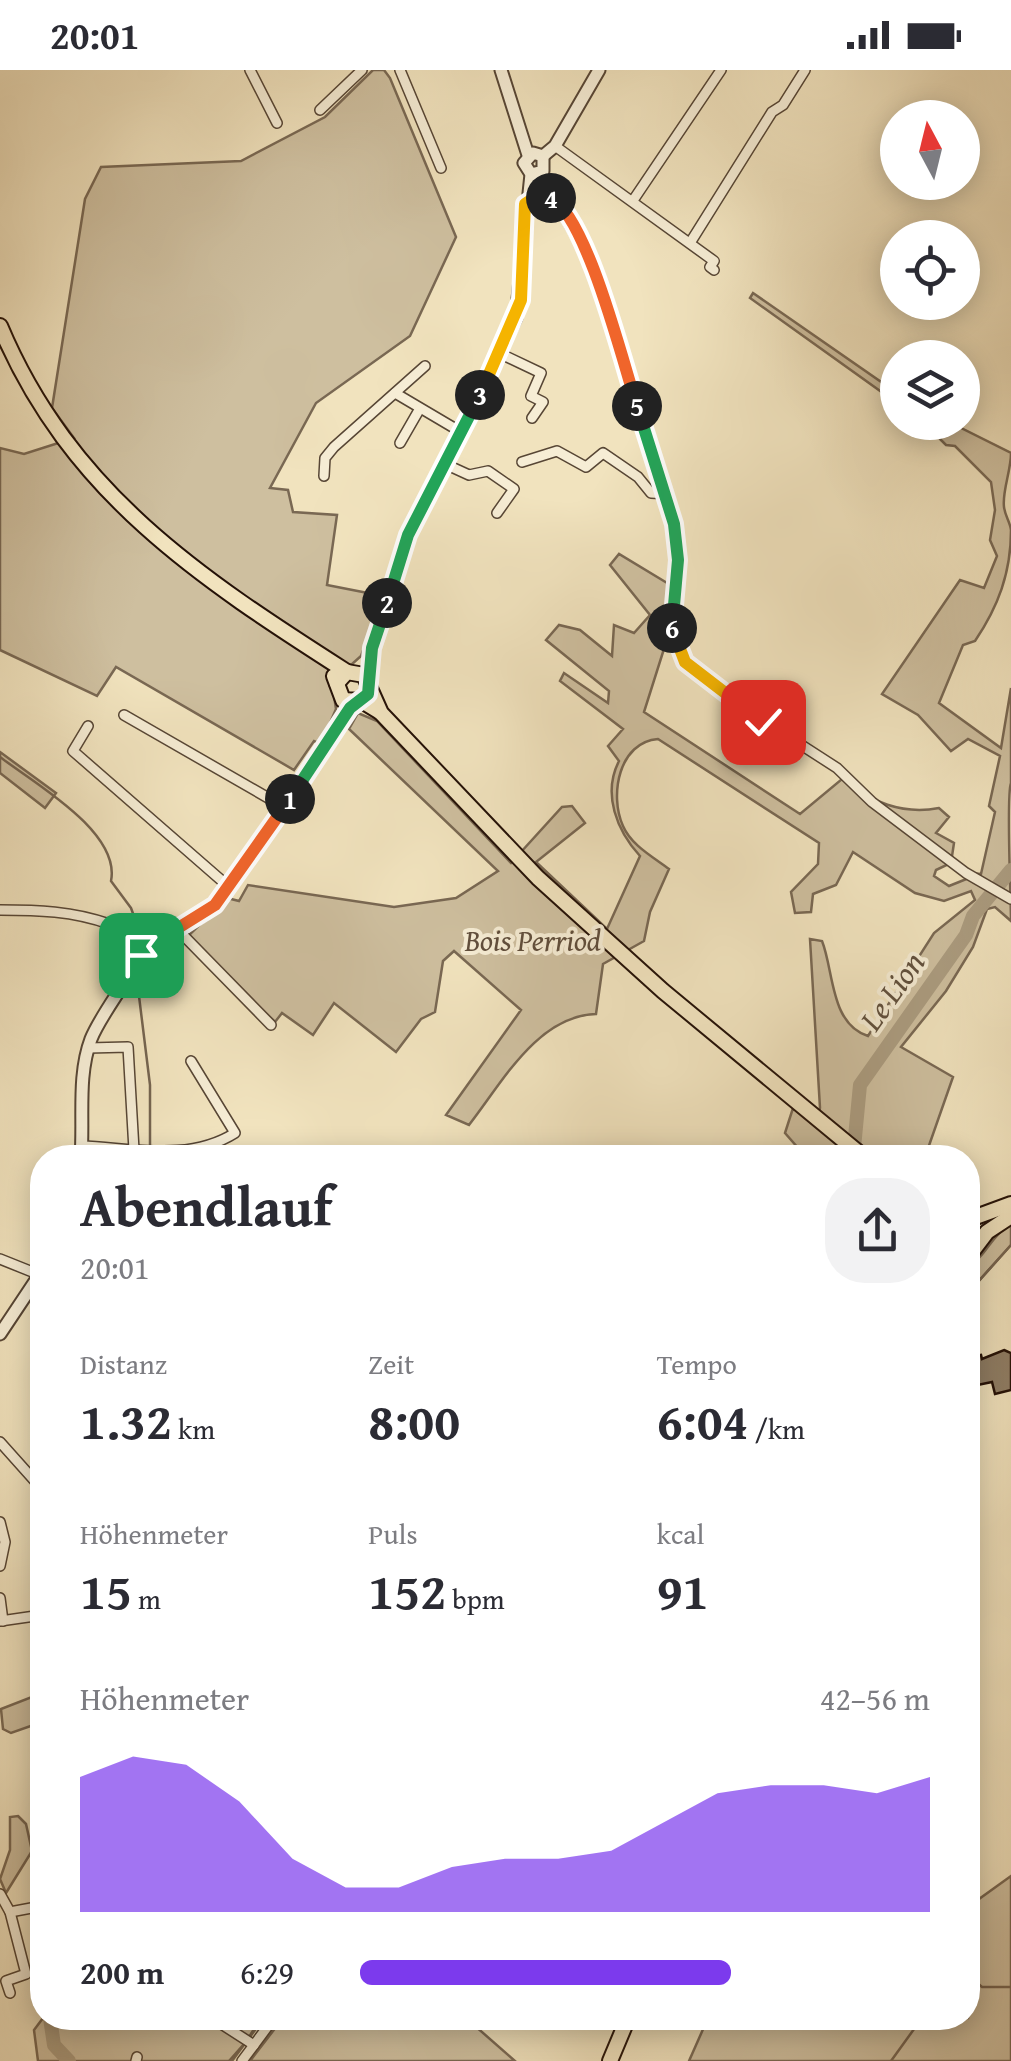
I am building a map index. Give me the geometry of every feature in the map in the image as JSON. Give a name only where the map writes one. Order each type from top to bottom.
[{"type":"main road","points":[[0,326],[58,434],[110,497],[169,549],[318,654],[381,713],[552,890],[652,982],[850,1145]]},
{"type":"main road","points":[[980,1213],[1011,1204]]},
{"type":"main road","points":[[981,1238],[1011,1216]]},
{"type":"main road","points":[[610,2061],[623,2030]]},
{"type":"street","points":[[250,70],[277,123]]},
{"type":"street","points":[[400,70],[441,168]]},
{"type":"street","points":[[501,70],[528,155],[524,166],[536,173],[557,200],[593,267],[668,494],[678,560],[672,634],[685,662],[724,695],[837,768],[872,802],[1011,899]]},
{"type":"street","points":[[528,155],[543,156],[555,146],[598,70]]},
{"type":"street","points":[[634,199],[721,70]]},
{"type":"street","points":[[690,243],[772,112],[783,105],[806,70]]},
{"type":"street","points":[[320,110],[354,72]]},
{"type":"street","points":[[555,146],[634,199],[714,261],[710,267],[714,270]]},
{"type":"street","points":[[81,1145],[88,1048],[119,986],[147,946],[203,915],[229,888],[336,728],[372,648],[405,543],[501,354],[521,300],[525,204],[536,173],[546,165],[543,156]]},
{"type":"street","points":[[525,204],[541,196],[557,200]]},
{"type":"street","points":[[501,354],[541,373],[531,396],[543,402],[532,418]]},
{"type":"street","points":[[324,476],[325,458],[426,366]]},
{"type":"street","points":[[395,393],[461,432]]},
{"type":"street","points":[[400,443],[418,410]]},
{"type":"street","points":[[522,462],[557,451],[586,467],[603,453],[638,478],[651,493],[668,494]]},
{"type":"street","points":[[445,464],[468,475],[493,473],[514,489],[498,512]]},
{"type":"street","points":[[124,715],[284,807]]},
{"type":"street","points":[[88,726],[73,751],[229,888]]},
{"type":"street","points":[[0,910],[44,910],[84,917],[118,928],[147,946]]},
{"type":"street","points":[[178,930],[271,1025]]},
{"type":"street","points":[[88,1048],[128,1047],[139,1145]]},
{"type":"street","points":[[191,1061],[236,1133],[213,1145]]},
{"type":"street","points":[[0,1258],[30,1269]]},
{"type":"street","points":[[0,1334],[30,1289]]},
{"type":"street","points":[[0,1442],[30,1475]]},
{"type":"street","points":[[0,1522],[5,1542],[0,1566]]},
{"type":"street","points":[[0,1598],[2,1621],[30,1617]]},
{"type":"street","points":[[0,1894],[10,1912],[26,1974],[6,1981],[10,1993]]},
{"type":"street","points":[[10,1912],[30,1908]]},
{"type":"street","points":[[231,2030],[249,2041]]},
{"type":"street","points":[[242,2061],[249,2041],[261,2030]]},
{"type":"green space","points":[[373,70],[384,70],[390,78],[456,237],[410,336],[316,403],[270,488],[288,490],[293,512],[337,515],[327,585],[383,596],[361,656],[332,682],[336,709],[321,744],[314,741],[294,770],[116,667],[97,696],[0,650],[0,448],[24,454],[74,438],[52,408],[85,199],[101,167],[241,161],[325,117]]},
{"type":"green space","points":[[753,293],[880,381],[880,391],[750,298]]},
{"type":"green space","name":"Bois Perriod","points":[[980,438],[1011,453],[1004,501],[1011,530],[1006,575],[983,628],[975,641],[963,645],[939,703],[1001,748],[1011,688],[1011,921],[995,907],[987,909],[973,947],[946,991],[901,1047],[953,1077],[929,1145],[796,1145],[785,1133],[793,1108],[816,1126],[820,1108],[810,939],[822,941],[835,995],[846,1020],[868,1036],[934,933],[975,900],[971,891],[944,901],[915,893],[853,852],[836,885],[813,894],[811,912],[795,913],[791,892],[818,864],[819,843],[658,739],[645,742],[626,760],[617,800],[623,826],[631,839],[669,869],[650,912],[644,941],[603,964],[596,1014],[556,1026],[539,1039],[508,1072],[469,1125],[446,1115],[521,1010],[454,951],[443,961],[435,1012],[421,1019],[396,1052],[334,1003],[313,1035],[282,1013],[275,1022],[187,937],[227,898],[239,901],[248,885],[394,907],[456,898],[498,871],[349,729],[358,713],[377,721],[511,863],[562,807],[572,806],[585,823],[536,862],[607,929],[640,856],[619,824],[612,799],[619,761],[608,746],[623,729],[560,681],[564,673],[608,703],[609,691],[546,640],[559,625],[580,630],[612,656],[614,625],[634,633],[650,615],[610,565],[619,554],[682,592],[644,712],[800,814],[842,779],[887,805],[912,810],[939,808],[949,817],[936,833],[954,843],[951,863],[936,870],[934,876],[949,886],[969,878],[971,873],[981,874],[995,812],[989,806],[1000,756],[968,739],[951,751],[918,715],[882,694],[960,580],[984,588],[997,556],[990,540],[995,510],[991,482],[955,446],[941,440]]},
{"type":"green space","points":[[0,752],[56,793],[45,808],[0,773]]},
{"type":"green space","points":[[1011,1223],[1011,1245],[980,1280],[980,1257]]},
{"type":"green space","points":[[30,1698],[30,1726],[11,1733],[3,1729],[1,1709]]},
{"type":"green space","points":[[18,1816],[26,1824],[30,1854],[6,1893],[0,1879],[10,1850],[10,1817]]},
{"type":"green space","points":[[1011,1876],[1011,2061],[689,2061],[703,2030],[980,2030],[980,1898]]},
{"type":"green space","points":[[34,2030],[255,2030],[232,2061],[38,2061]]},
{"type":"green space","points":[[274,2030],[480,2030],[515,2061],[250,2061]]},
{"type":"building","points":[[1004,1350],[1011,1353],[1011,1390],[995,1394],[992,1382],[980,1384],[980,1355],[982,1359]]},
{"type":"waterway","points":[[0,757],[89,827],[103,845],[111,881],[131,908],[140,933]]},
{"type":"waterway","name":"Le Lion","points":[[854,1145],[860,1085],[966,935],[973,916],[1011,870]]},
{"type":"waterway","points":[[140,967],[137,980],[150,1085],[150,1145]]},
{"type":"waterway","points":[[980,1280],[1011,1245]]},
{"type":"waterway","points":[[980,1985],[1011,1987]]},
{"type":"waterway","name":"Le Lion","points":[[52,2030],[54,2045],[69,2061]]},
{"type":"waterway","points":[[249,2037],[253,2030]]},
{"type":"waterway","points":[[891,2061],[913,2030]]},
{"type":"waterway","points":[[229,2061],[244,2044]]},
{"type":"route","points":[[141,955],[145,942],[154,943],[194,922],[215,905],[353,704],[368,694],[372,648],[405,543],[516,318],[521,300],[525,204],[534,198],[546,196],[557,200],[580,238],[664,482],[677,545],[672,624],[676,647],[698,674],[763,722]]}]
